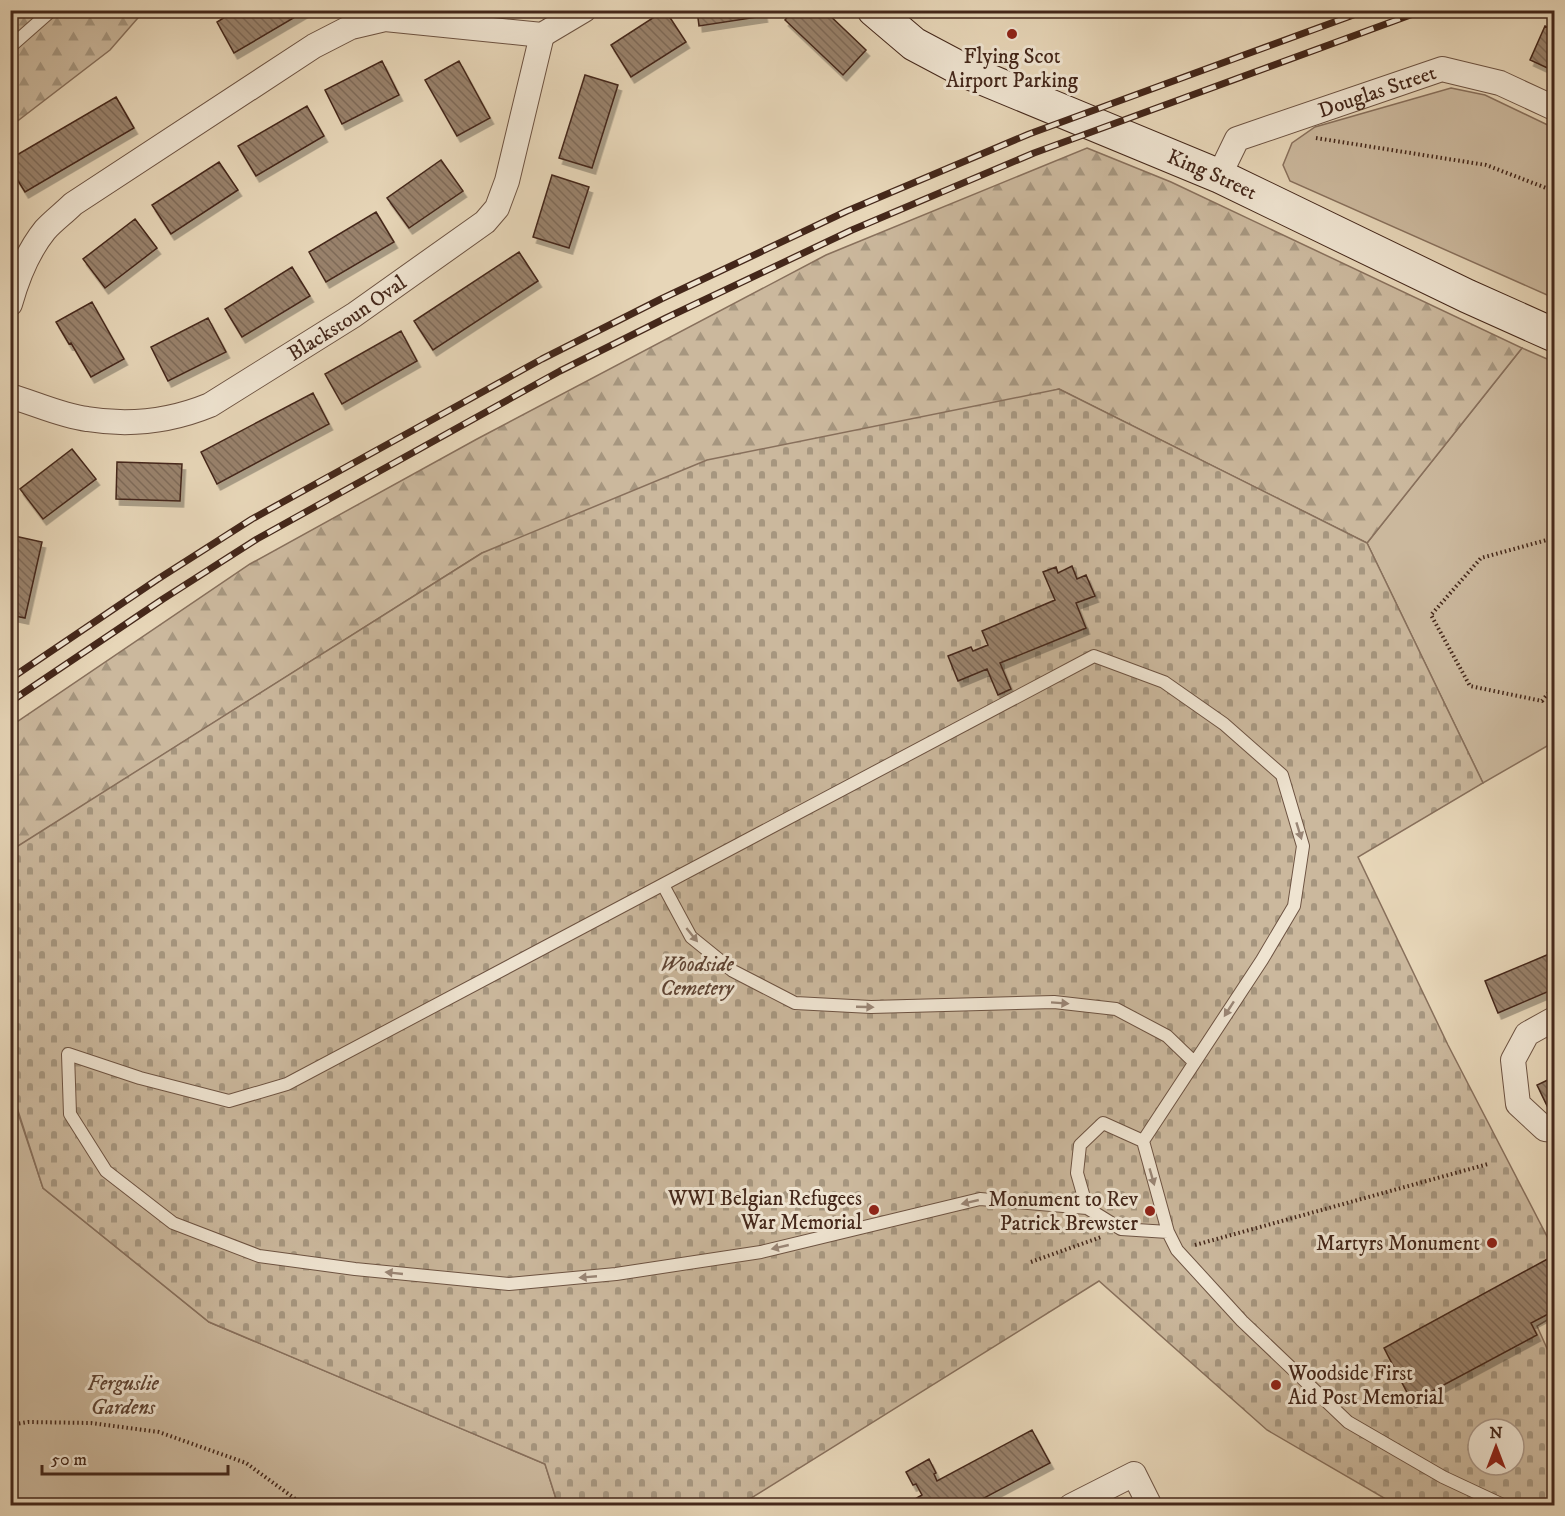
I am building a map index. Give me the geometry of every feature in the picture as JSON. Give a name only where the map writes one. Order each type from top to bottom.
[{"type":"street","points":[[10,304],[27,259],[44,231],[73,204],[314,46],[351,27],[385,20],[542,35],[584,10]]},
{"type":"street","name":"King Street","points":[[874,10],[914,44],[963,70],[1219,176],[1467,296],[1554,335]]},
{"type":"street","name":"Blackstoun Oval","points":[[10,396],[85,419],[143,423],[192,413],[210,405],[354,315],[485,222],[497,208],[507,181],[542,35]]},
{"type":"street","name":"Douglas Street","points":[[1219,176],[1238,139],[1442,69],[1500,82],[1554,108]]},
{"type":"street","points":[[1554,1019],[1527,1034],[1513,1060],[1518,1104],[1545,1129],[1554,1130]]},
{"type":"street","points":[[1071,1506],[1134,1474],[1150,1506]]},
{"type":"lane","points":[[10,47],[52,10]]},
{"type":"lane","points":[[1168,1232],[1121,1229],[1088,1208],[980,1199],[760,1252],[616,1274],[509,1284],[355,1269],[259,1256],[173,1223],[106,1171],[70,1113],[68,1054],[140,1078],[229,1101],[287,1084],[1094,656],[1164,682],[1224,724],[1282,775],[1303,846],[1294,906],[1262,960],[1143,1141],[1168,1232],[1177,1250],[1242,1321],[1348,1422],[1443,1477],[1505,1506]]},
{"type":"lane","points":[[663,885],[691,937],[733,971],[795,1003],[871,1007],[1054,1002],[1116,1009],[1167,1036],[1194,1062]]},
{"type":"lane","points":[[1088,1208],[1077,1173],[1080,1145],[1103,1123],[1143,1141]]},
{"type":"path","points":[[1305,136],[1486,165],[1554,190]]},
{"type":"path","points":[[1554,538],[1481,558],[1431,615],[1470,686],[1542,701],[1554,686]]},
{"type":"path","points":[[1177,1250],[1488,1164]]},
{"type":"path","points":[[1031,1262],[1121,1229]]},
{"type":"path","points":[[10,1425],[28,1422],[91,1423],[159,1432],[246,1463],[294,1498],[300,1506]]},
{"type":"green space","points":[[11,11],[144,11],[110,50],[11,126]]},
{"type":"green space","points":[[1451,88],[1485,95],[1554,128],[1554,298],[1290,181],[1283,165],[1292,143],[1315,127]]},
{"type":"green space","points":[[1087,148],[1171,182],[1522,348],[1367,543],[1059,389],[482,553],[11,851],[11,726],[250,564],[477,439],[826,255]]},
{"type":"green space","points":[[1522,348],[1554,362],[1554,742],[1483,783],[1367,543]]},
{"type":"green space","name":"Woodside Cemetery","points":[[1059,389],[1367,543],[1483,783],[1358,857],[1448,1045],[1554,1250],[1554,1316],[1537,1326],[1554,1364],[1554,1505],[1396,1505],[1267,1430],[1099,1281],[740,1505],[558,1505],[545,1464],[209,1322],[43,1188],[11,1089],[10,851],[482,553],[707,460]]},
{"type":"green space","name":"Ferguslie Gardens","points":[[10,1089],[43,1188],[209,1322],[545,1464],[558,1505],[11,1505]]},
{"type":"building","points":[[236,10],[307,10],[234,53],[217,22]]},
{"type":"building","points":[[665,10],[686,42],[631,77],[611,45]]},
{"type":"building","points":[[697,10],[763,10],[764,16],[699,26]]},
{"type":"building","points":[[793,10],[824,10],[866,50],[843,75],[785,20]]},
{"type":"building","points":[[1545,26],[1554,30],[1554,71],[1530,60]]},
{"type":"building","points":[[382,61],[399,95],[342,124],[325,90]]},
{"type":"building","points":[[459,61],[490,118],[457,136],[425,80]]},
{"type":"building","points":[[585,75],[618,85],[592,168],[559,158]]},
{"type":"building","points":[[116,97],[134,128],[25,192],[10,168],[10,159]]},
{"type":"building","points":[[307,106],[324,136],[256,176],[238,146]]},
{"type":"building","points":[[441,160],[463,191],[409,228],[387,198]]},
{"type":"building","points":[[219,162],[238,190],[171,234],[152,205]]},
{"type":"building","points":[[552,175],[589,187],[569,248],[533,237]]},
{"type":"building","points":[[376,212],[394,242],[326,282],[309,252]]},
{"type":"building","points":[[135,219],[157,248],[105,288],[83,259]]},
{"type":"building","points":[[519,252],[538,281],[433,350],[414,321]]},
{"type":"building","points":[[292,267],[310,296],[242,337],[225,309]]},
{"type":"building","points":[[92,302],[124,359],[91,377],[56,322]]},
{"type":"building","points":[[208,318],[226,352],[168,381],[151,347]]},
{"type":"building","points":[[401,331],[417,361],[342,404],[325,374]]},
{"type":"building","points":[[313,393],[329,424],[217,484],[201,452]]},
{"type":"building","points":[[72,449],[96,479],[43,519],[20,489]]},
{"type":"building","points":[[117,462],[182,464],[180,501],[116,499]]},
{"type":"building","points":[[10,535],[42,542],[25,618],[10,615]]},
{"type":"building","points":[[1072,566],[1077,579],[1086,575],[1095,596],[1076,603],[1086,628],[1000,663],[1011,689],[998,695],[987,669],[958,681],[948,656],[971,647],[973,651],[988,645],[982,631],[1055,600],[1043,572],[1056,567],[1058,573]]},
{"type":"building","points":[[1554,952],[1554,989],[1498,1013],[1485,981]]},
{"type":"building","points":[[1554,1077],[1554,1115],[1552,1116],[1537,1085]]},
{"type":"building","points":[[1553,1256],[1554,1311],[1531,1323],[1537,1335],[1412,1402],[1384,1348]]},
{"type":"building","points":[[1032,1430],[1050,1463],[969,1506],[903,1506],[922,1495],[906,1472],[929,1459],[937,1481]]},
{"type":"railway","points":[[10,679],[252,519],[542,359],[661,299],[847,211],[1029,134],[1367,10]]},
{"type":"railway","points":[[10,702],[257,539],[560,371],[666,318],[852,230],[1034,153],[1424,10]]},
{"type":"place","name":"Flying Scot Airport Parking","points":[[1012,34]]},
{"type":"place","name":"WWI Belgian Refugees War Memorial","points":[[874,1210]]},
{"type":"place","name":"Monument to Rev Patrick Brewster","points":[[1150,1211]]},
{"type":"place","name":"Martyrs Monument","points":[[1492,1243]]},
{"type":"place","name":"Woodside First Aid Post Memorial","points":[[1276,1385]]}]
